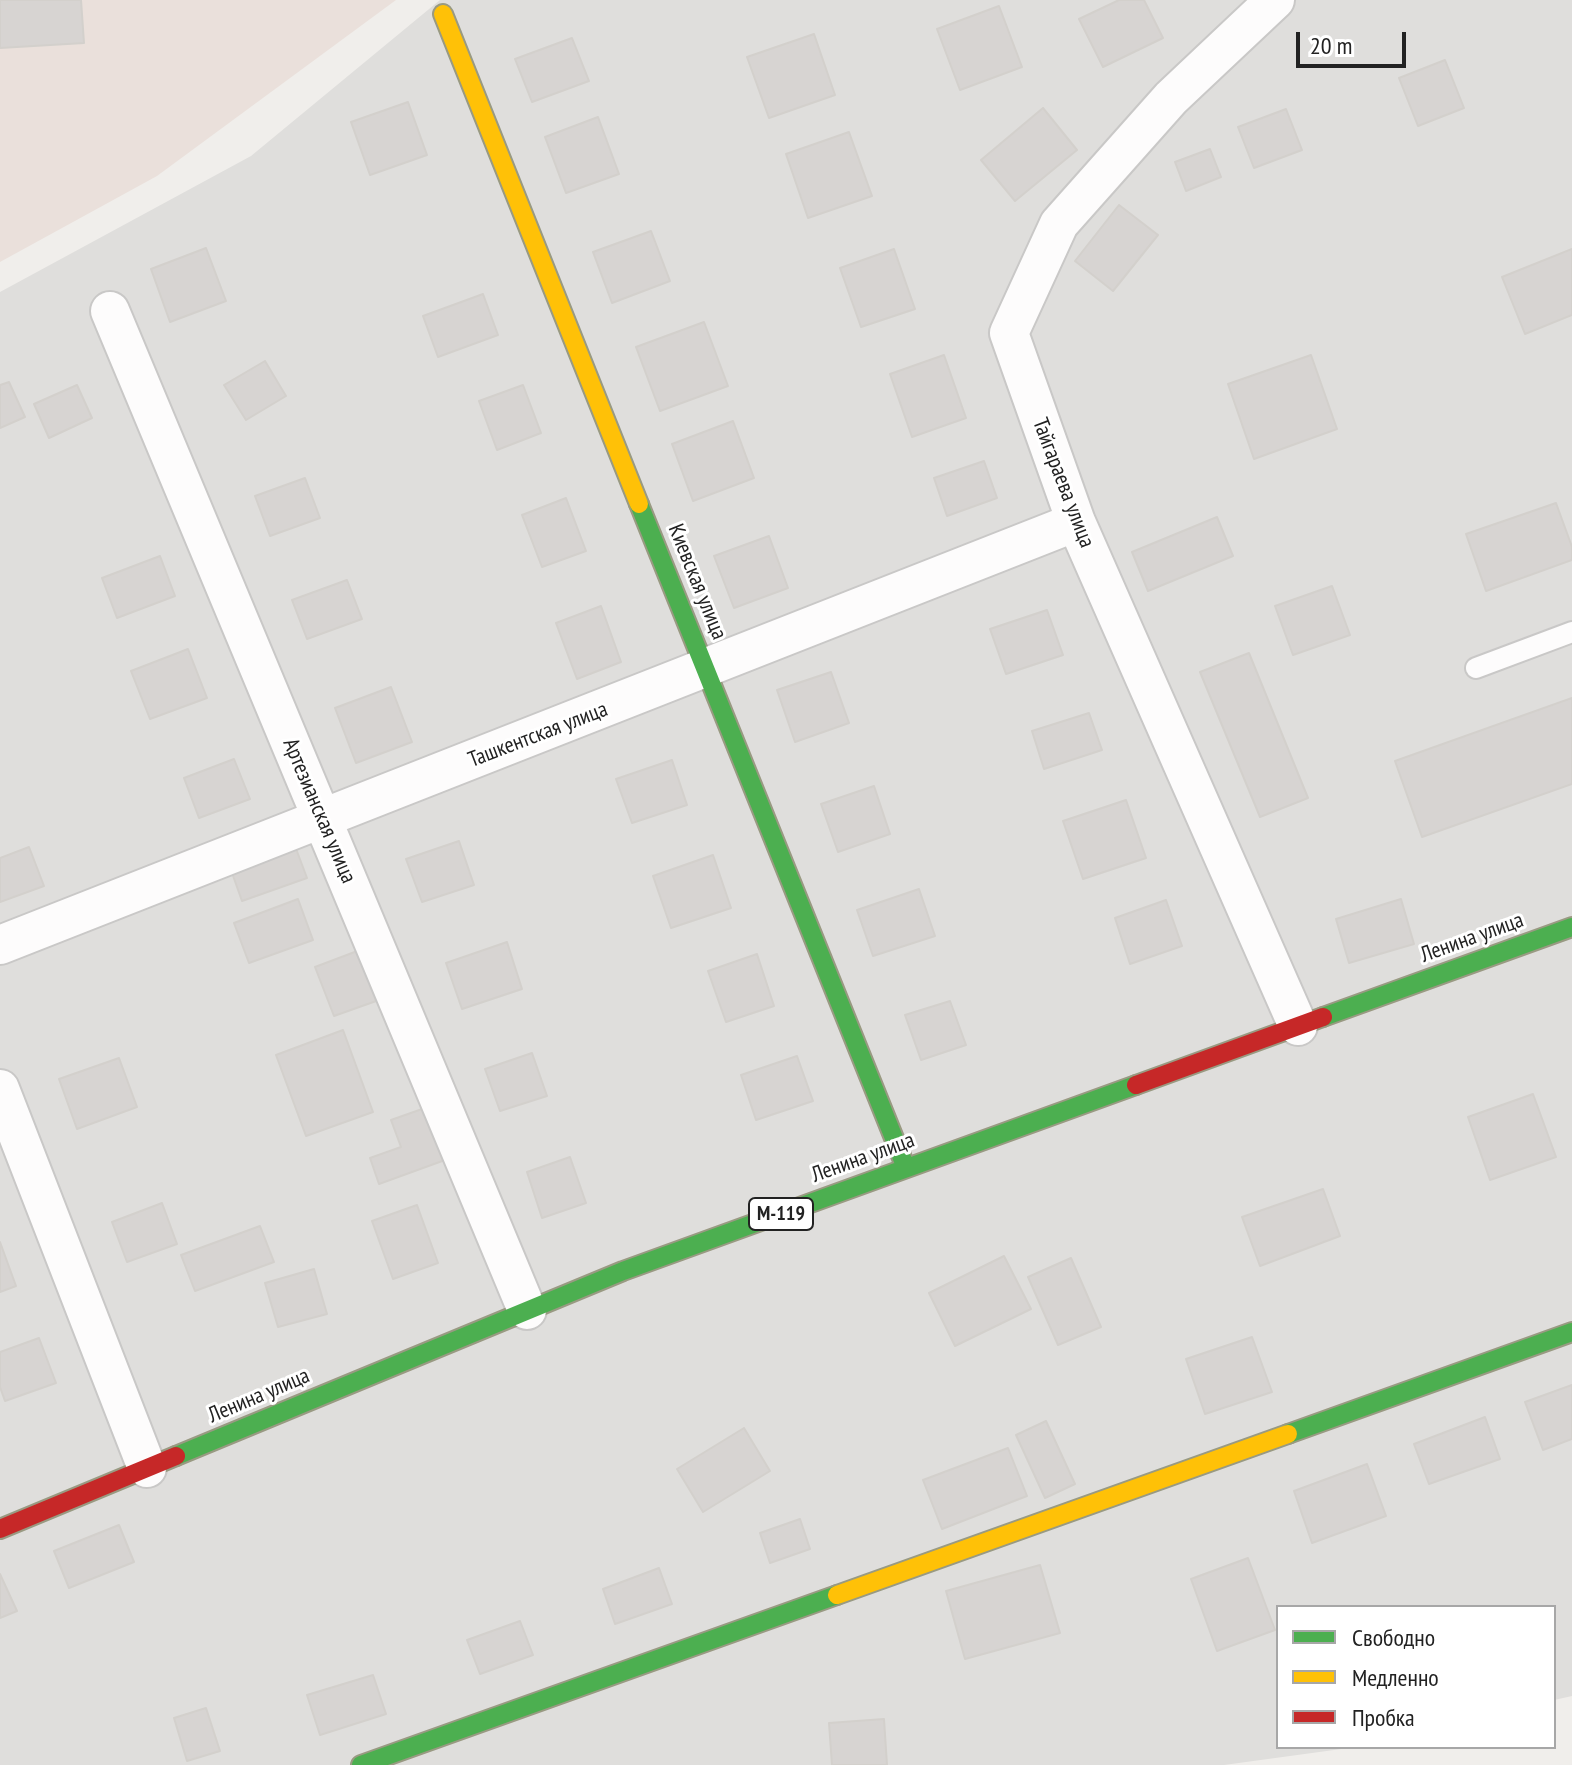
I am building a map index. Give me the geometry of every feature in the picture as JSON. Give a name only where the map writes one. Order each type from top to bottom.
[{"type":"street","name":"Тайгараева улица","points":[[1275,0],[1171,98],[1059,224],[1009,333],[1076,522],[1298,1026]]},
{"type":"street","name":"Киевская улица","points":[[443,14],[906,1168]]},
{"type":"street","name":"Артезианская улица","points":[[110,311],[527,1310]]},
{"type":"street","name":"Ташкентская улица","points":[[0,945],[1076,522]]},
{"type":"street","name":"Ленина улица","points":[[0,1529],[623,1271],[1572,927]]},
{"type":"street","points":[[0,1089],[147,1468]]},
{"type":"street","points":[[361,1765],[1572,1332]]},
{"type":"lane","points":[[1476,668],[1572,632]]},
{"type":"shaded area","points":[[0,0],[396,0],[157,176],[0,262]]},
{"type":"shaded area","points":[[440,0],[1572,0],[1572,1696],[1556,1700],[1556,1605],[1276,1605],[1276,1749],[1341,1749],[1224,1765],[0,1765],[0,292],[251,156]]},
{"type":"building","points":[[0,0],[81,0],[84,43],[0,48]]},
{"type":"building","points":[[1119,0],[1144,0],[1163,38],[1103,67],[1079,19]]},
{"type":"building","points":[[999,6],[1022,67],[960,90],[937,29]]},
{"type":"building","points":[[814,34],[835,95],[769,118],[747,57]]},
{"type":"building","points":[[572,38],[589,81],[532,102],[515,59]]},
{"type":"building","points":[[1445,60],[1464,108],[1418,126],[1399,78]]},
{"type":"building","points":[[408,102],[427,155],[370,175],[351,122]]},
{"type":"building","points":[[1043,108],[1077,150],[1015,201],[981,160]]},
{"type":"building","points":[[1286,109],[1302,150],[1254,168],[1238,127]]},
{"type":"building","points":[[598,117],[619,174],[566,193],[545,137]]},
{"type":"building","points":[[849,132],[872,196],[808,218],[786,154]]},
{"type":"building","points":[[1210,149],[1221,177],[1186,191],[1175,162]]},
{"type":"building","points":[[1119,205],[1158,235],[1113,291],[1075,261]]},
{"type":"building","points":[[651,231],[670,281],[612,303],[593,252]]},
{"type":"building","points":[[206,248],[226,301],[170,322],[151,269]]},
{"type":"building","points":[[894,249],[915,309],[861,327],[840,268]]},
{"type":"building","points":[[1572,249],[1572,315],[1525,334],[1502,277]]},
{"type":"building","points":[[483,294],[498,335],[438,357],[423,316]]},
{"type":"building","points":[[704,322],[728,386],[660,411],[636,347]]},
{"type":"building","points":[[944,355],[966,418],[912,437],[890,374]]},
{"type":"building","points":[[1311,355],[1337,429],[1254,459],[1228,384]]},
{"type":"building","points":[[265,361],[286,396],[246,420],[224,385]]},
{"type":"building","points":[[9,382],[25,417],[0,428],[0,385]]},
{"type":"building","points":[[77,385],[92,418],[49,438],[34,404]]},
{"type":"building","points":[[523,385],[541,433],[497,450],[479,401]]},
{"type":"building","points":[[733,421],[754,478],[693,501],[672,444]]},
{"type":"building","points":[[984,461],[997,498],[947,516],[934,478]]},
{"type":"building","points":[[305,478],[320,518],[270,536],[255,496]]},
{"type":"building","points":[[566,498],[586,551],[542,567],[522,515]]},
{"type":"building","points":[[1556,503],[1572,547],[1572,560],[1486,591],[1466,534]]},
{"type":"building","points":[[1217,517],[1233,556],[1148,591],[1132,552]]},
{"type":"building","points":[[769,536],[788,588],[734,608],[714,556]]},
{"type":"building","points":[[160,556],[175,596],[117,618],[102,578]]},
{"type":"building","points":[[347,580],[362,619],[307,639],[292,600]]},
{"type":"building","points":[[1332,586],[1350,635],[1293,655],[1275,606]]},
{"type":"building","points":[[601,606],[621,662],[577,679],[556,623]]},
{"type":"building","points":[[1047,610],[1063,655],[1006,674],[990,629]]},
{"type":"building","points":[[188,649],[207,698],[150,719],[131,671]]},
{"type":"building","points":[[1249,653],[1308,798],[1260,817],[1200,672]]},
{"type":"building","points":[[831,672],[849,723],[795,742],[777,690]]},
{"type":"building","points":[[391,687],[412,742],[356,763],[335,708]]},
{"type":"building","points":[[1572,698],[1572,784],[1422,837],[1395,761]]},
{"type":"building","points":[[1089,713],[1102,750],[1044,769],[1032,731]]},
{"type":"building","points":[[234,759],[250,799],[199,818],[184,778]]},
{"type":"building","points":[[672,760],[687,805],[632,823],[616,779]]},
{"type":"building","points":[[874,786],[890,834],[838,852],[821,804]]},
{"type":"building","points":[[1126,800],[1146,858],[1083,879],[1063,821]]},
{"type":"building","points":[[459,841],[474,885],[422,902],[406,859]]},
{"type":"building","points":[[295,846],[307,878],[242,901],[231,870]]},
{"type":"building","points":[[29,847],[44,886],[0,902],[0,858]]},
{"type":"building","points":[[713,855],[731,908],[671,928],[653,876]]},
{"type":"building","points":[[919,889],[935,936],[873,956],[857,910]]},
{"type":"building","points":[[298,899],[313,940],[249,963],[234,923]]},
{"type":"building","points":[[1401,899],[1414,944],[1349,963],[1336,919]]},
{"type":"building","points":[[1166,900],[1182,946],[1130,964],[1115,918]]},
{"type":"building","points":[[507,942],[522,989],[462,1009],[446,963]]},
{"type":"building","points":[[360,950],[379,1000],[334,1016],[315,967]]},
{"type":"building","points":[[757,954],[774,1006],[726,1022],[708,971]]},
{"type":"building","points":[[950,1001],[966,1045],[921,1060],[905,1015]]},
{"type":"building","points":[[343,1030],[373,1112],[306,1136],[276,1055]]},
{"type":"building","points":[[532,1053],[547,1096],[500,1111],[485,1069]]},
{"type":"building","points":[[797,1056],[813,1101],[756,1120],[741,1075]]},
{"type":"building","points":[[119,1058],[137,1107],[77,1129],[59,1079]]},
{"type":"building","points":[[1533,1094],[1556,1157],[1490,1180],[1468,1117]]},
{"type":"building","points":[[425,1108],[445,1160],[379,1184],[370,1158],[401,1147],[391,1120]]},
{"type":"building","points":[[570,1157],[586,1203],[542,1218],[527,1172]]},
{"type":"building","points":[[1323,1189],[1340,1236],[1260,1266],[1242,1217]]},
{"type":"building","points":[[162,1203],[177,1244],[127,1262],[112,1222]]},
{"type":"building","points":[[417,1205],[438,1263],[393,1279],[372,1221]]},
{"type":"building","points":[[260,1226],[274,1262],[195,1291],[181,1255]]},
{"type":"building","points":[[0,1242],[16,1286],[0,1292]]},
{"type":"building","points":[[1004,1256],[1031,1309],[955,1346],[929,1293]]},
{"type":"building","points":[[1071,1258],[1101,1327],[1058,1345],[1028,1277]]},
{"type":"building","points":[[314,1269],[327,1314],[278,1327],[265,1283]]},
{"type":"building","points":[[1252,1337],[1272,1392],[1205,1414],[1186,1359]]},
{"type":"building","points":[[39,1338],[56,1383],[5,1401],[0,1387],[0,1352]]},
{"type":"building","points":[[1572,1385],[1572,1439],[1543,1450],[1525,1402]]},
{"type":"building","points":[[1485,1417],[1500,1459],[1429,1484],[1414,1444]]},
{"type":"building","points":[[1046,1421],[1075,1484],[1045,1498],[1016,1435]]},
{"type":"building","points":[[744,1428],[770,1471],[703,1512],[677,1469]]},
{"type":"building","points":[[1008,1448],[1027,1496],[942,1529],[923,1480]]},
{"type":"building","points":[[1367,1464],[1386,1516],[1312,1543],[1294,1491]]},
{"type":"building","points":[[800,1519],[810,1549],[770,1563],[760,1533]]},
{"type":"building","points":[[119,1525],[134,1562],[69,1588],[54,1551]]},
{"type":"building","points":[[1248,1558],[1275,1630],[1217,1651],[1191,1579]]},
{"type":"building","points":[[1040,1565],[1060,1633],[965,1659],[946,1591]]},
{"type":"building","points":[[659,1568],[672,1604],[615,1624],[603,1589]]},
{"type":"building","points":[[0,1574],[17,1611],[0,1618]]},
{"type":"building","points":[[520,1621],[533,1655],[480,1674],[467,1640]]},
{"type":"building","points":[[373,1675],[386,1714],[320,1735],[307,1695]]},
{"type":"building","points":[[206,1708],[220,1751],[187,1761],[174,1718]]},
{"type":"building","points":[[884,1719],[887,1765],[832,1765],[829,1723]]},
{"type":"traffic: fast","points":[[639,504],[906,1168]]},
{"type":"traffic: fast","points":[[1323,1017],[1572,927]]},
{"type":"traffic: fast","points":[[176,1456],[623,1271],[1136,1085]]},
{"type":"traffic: fast","points":[[1288,1434],[1572,1332]]},
{"type":"traffic: fast","points":[[361,1765],[837,1595]]},
{"type":"traffic: slow","points":[[443,14],[639,504]]},
{"type":"traffic: slow","points":[[837,1595],[1288,1434]]},
{"type":"traffic: jam","points":[[1136,1085],[1323,1017]]},
{"type":"traffic: jam","points":[[0,1529],[176,1456]]}]
